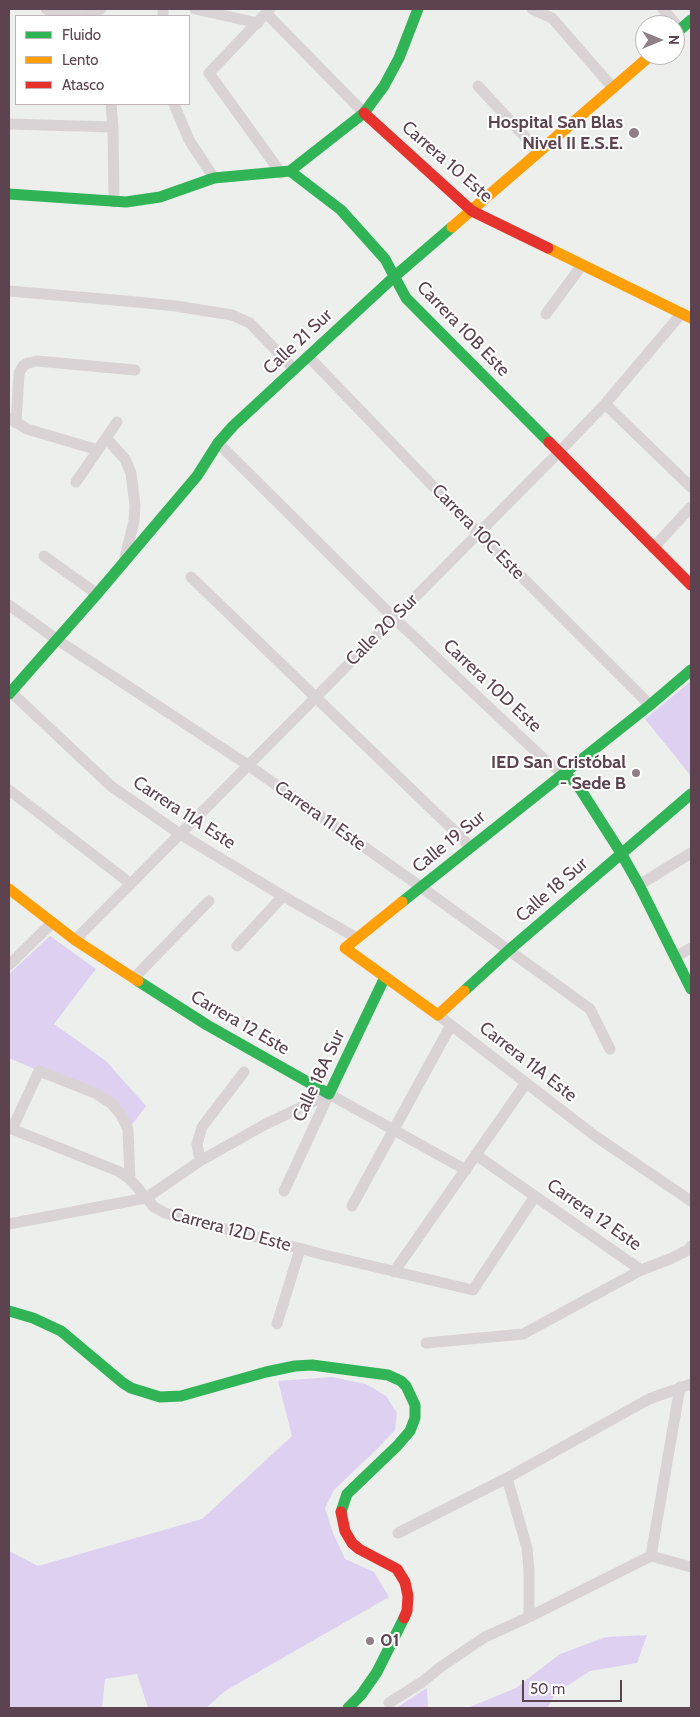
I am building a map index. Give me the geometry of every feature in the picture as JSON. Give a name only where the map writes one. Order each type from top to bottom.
[{"type":"street","points":[[46,9],[57,13],[74,15]]},
{"type":"street","points":[[85,15],[102,9]]},
{"type":"street","points":[[195,9],[258,23]]},
{"type":"street","points":[[9,194],[126,202],[160,197],[214,178],[286,172],[364,112],[384,86],[399,58],[418,9]]},
{"type":"street","points":[[532,9],[552,18],[613,88]]},
{"type":"street","points":[[268,11],[209,73],[286,172]]},
{"type":"street","name":"Carrera 10 Este","points":[[268,11],[364,112],[472,211],[686,316]]},
{"type":"street","name":"Calle 21 Sur","points":[[10,693],[197,476],[218,443],[233,426],[394,276],[472,211],[639,65]]},
{"type":"street","points":[[478,86],[539,152]]},
{"type":"street","points":[[111,105],[114,127],[114,202]]},
{"type":"street","points":[[174,105],[189,140],[214,178]]},
{"type":"street","points":[[9,124],[114,127]]},
{"type":"street","name":"Carrera 10B Este","points":[[286,172],[341,210],[385,259],[406,298],[691,585]]},
{"type":"street","points":[[546,314],[582,265]]},
{"type":"street","points":[[9,291],[159,304],[232,315],[250,323],[294,369]]},
{"type":"street","name":"Calle 20 Sur","points":[[75,940],[559,452],[686,316]]},
{"type":"street","name":"Carrera 10C Este","points":[[308,356],[478,533],[650,705]]},
{"type":"street","points":[[98,450],[34,431],[13,420],[19,373],[28,362],[135,370]]},
{"type":"street","points":[[605,404],[691,488]]},
{"type":"street","points":[[76,482],[117,422]]},
{"type":"street","points":[[106,438],[125,459],[131,473],[135,506],[134,521],[123,564]]},
{"type":"street","name":"Carrera 10D Este","points":[[218,443],[394,618],[546,761],[577,784],[639,885],[691,989]]},
{"type":"street","points":[[653,548],[691,507]]},
{"type":"street","points":[[44,556],[97,594]]},
{"type":"street","points":[[191,577],[471,847]]},
{"type":"street","name":"Carrera 11 Este","points":[[9,605],[56,639],[248,765],[509,950],[590,1010],[610,1049]]},
{"type":"street","name":"Calle 19 Sur","points":[[345,948],[565,774],[691,670]]},
{"type":"street","name":"Carrera 11A Este","points":[[10,693],[112,786],[180,834],[357,938]]},
{"type":"street","points":[[9,790],[131,884]]},
{"type":"street","name":"Calle 18 Sur","points":[[438,1015],[509,950],[691,794]]},
{"type":"street","points":[[639,885],[691,853]]},
{"type":"street","name":"Carrera 12 Este","points":[[9,889],[75,940],[207,1025],[466,1170]]},
{"type":"street","points":[[237,946],[283,896]]},
{"type":"street","points":[[134,978],[209,901]]},
{"type":"street","points":[[9,965],[52,923]]},
{"type":"street","name":"Carrera 11A Este","points":[[345,948],[438,1015],[594,1136],[691,1201]]},
{"type":"street","points":[[675,957],[691,948]]},
{"type":"street","name":"Calle 18A Sur","points":[[284,1191],[385,977]]},
{"type":"street","points":[[352,1206],[451,1025]]},
{"type":"street","points":[[11,1129],[39,1071],[97,1094],[105,1098],[116,1109],[128,1130],[130,1179]]},
{"type":"street","points":[[200,1161],[197,1144],[202,1127],[244,1072]]},
{"type":"street","points":[[394,1272],[526,1083]]},
{"type":"street","points":[[9,1224],[146,1198],[200,1161],[264,1125],[329,1094]]},
{"type":"street","name":"Carrera 12D Este","points":[[11,1129],[118,1171],[130,1179],[154,1207],[165,1213],[300,1249],[473,1290],[535,1196]]},
{"type":"street","name":"Carrera 12 Este","points":[[476,1155],[642,1270]]},
{"type":"street","points":[[426,1343],[523,1334],[642,1270],[688,1250],[691,1246]]},
{"type":"street","points":[[278,1324],[300,1249]]},
{"type":"street","points":[[9,1311],[33,1318],[61,1331],[122,1383],[131,1388],[160,1397],[181,1396],[266,1372],[295,1366],[312,1365],[388,1375],[401,1381],[406,1386],[415,1405],[415,1418],[410,1431],[397,1446],[354,1486],[347,1494],[340,1511],[348,1538],[359,1549],[397,1569],[405,1582],[408,1596],[407,1611],[377,1672],[361,1695],[348,1708]]},
{"type":"street","points":[[398,1533],[506,1478],[649,1400],[686,1386]]},
{"type":"street","points":[[651,1556],[686,1386]]},
{"type":"street","points":[[506,1478],[527,1548],[529,1565],[529,1617]]},
{"type":"street","points":[[389,1703],[485,1637],[651,1556],[691,1567]]},
{"type":"shaded area","points":[[690,682],[691,684],[691,776],[645,719]]},
{"type":"shaded area","points":[[50,936],[96,969],[54,1024],[106,1061],[146,1106],[128,1130],[117,1109],[9,1058],[9,974]]},
{"type":"shaded area","points":[[332,1377],[366,1384],[386,1396],[397,1413],[395,1430],[334,1490],[325,1508],[333,1533],[345,1559],[374,1572],[389,1597],[225,1691],[206,1708],[148,1708],[137,1674],[105,1679],[102,1708],[9,1708],[9,1551],[38,1566],[202,1519],[292,1436],[278,1381]]},
{"type":"shaded area","points":[[647,1635],[637,1663],[590,1671],[556,1693],[547,1708],[453,1708],[470,1707],[516,1688],[560,1654],[606,1637]]},
{"type":"shaded area","points":[[427,1688],[428,1708],[396,1708]]},
{"type":"traffic: fast","points":[[9,194],[126,202],[160,197],[214,178],[290,171],[364,113],[384,86],[399,58],[418,9]]},
{"type":"traffic: fast","points":[[685,25],[691,20]]},
{"type":"traffic: fast","points":[[290,171],[341,210],[385,259],[406,298],[549,442]]},
{"type":"traffic: fast","points":[[9,694],[197,476],[218,443],[233,426],[395,276],[452,227]]},
{"type":"traffic: fast","points":[[402,902],[650,705],[691,670]]},
{"type":"traffic: fast","points":[[565,774],[577,784],[621,853],[691,989]]},
{"type":"traffic: fast","points":[[464,991],[691,794]]},
{"type":"traffic: fast","points":[[138,981],[207,1025],[329,1094],[385,977]]},
{"type":"traffic: fast","points":[[9,1311],[33,1318],[61,1331],[123,1383],[131,1388],[160,1397],[181,1396],[266,1372],[295,1366],[312,1365],[388,1375],[401,1381],[406,1386],[415,1405],[415,1418],[410,1431],[347,1494],[341,1512]]},
{"type":"traffic: fast","points":[[348,1708],[361,1695],[377,1672],[404,1618]]},
{"type":"traffic: slow","points":[[452,227],[639,65]]},
{"type":"traffic: slow","points":[[548,248],[691,318]]},
{"type":"traffic: slow","points":[[9,889],[75,940],[138,981]]},
{"type":"traffic: slow","points":[[402,902],[345,948],[438,1015],[464,991]]},
{"type":"traffic: jam","points":[[364,113],[472,211],[548,248]]},
{"type":"traffic: jam","points":[[549,442],[691,585]]},
{"type":"traffic: jam","points":[[341,1512],[345,1531],[352,1543],[359,1549],[397,1569],[405,1582],[408,1596],[407,1611],[404,1618]]},
{"type":"place","name":"Hospital San Blas Nivel II E.S.E.","points":[[634,133]]},
{"type":"place","name":"IED San Cristóbal - Sede B","points":[[636,773]]},
{"type":"place","name":"01","points":[[370,1641]]}]
